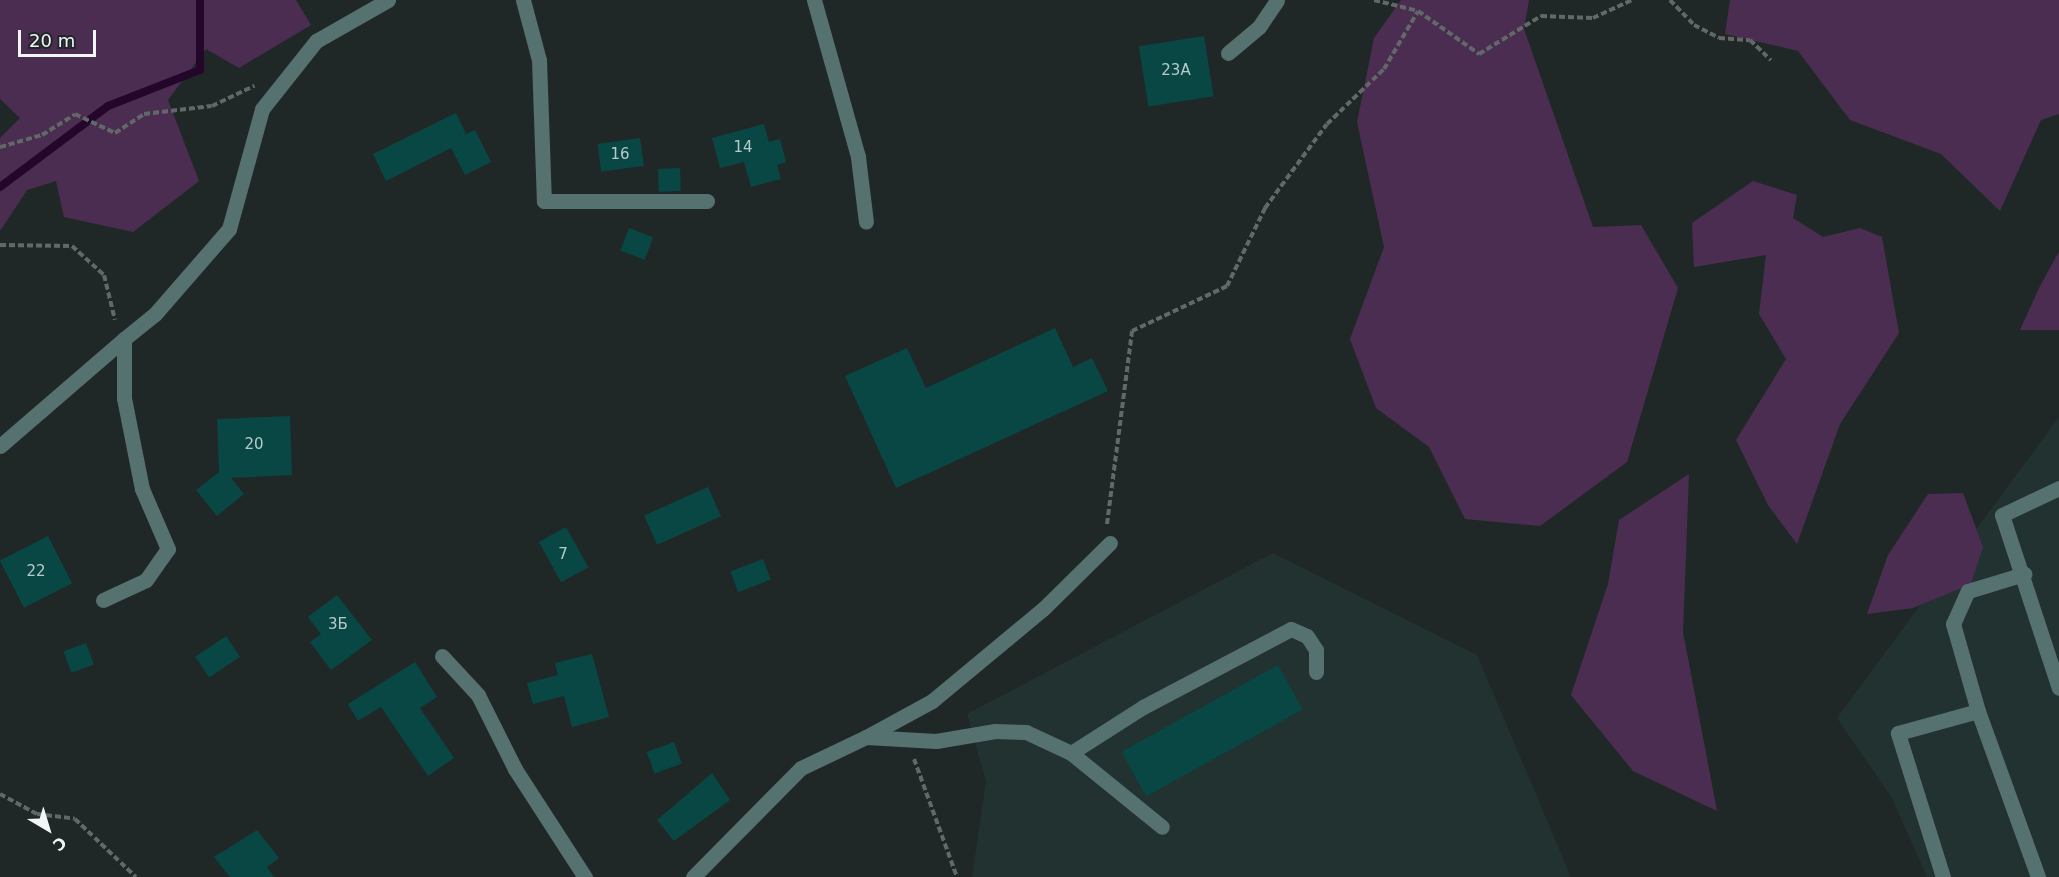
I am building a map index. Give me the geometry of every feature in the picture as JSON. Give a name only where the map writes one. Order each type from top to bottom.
[{"type":"street","points":[[0,446],[154,314],[229,229],[262,109],[316,41],[388,0]]},
{"type":"street","points":[[523,0],[539,60],[544,201],[707,201]]},
{"type":"street","points":[[814,0],[858,157],[866,222]]},
{"type":"street","points":[[1228,53],[1259,27],[1277,0]]},
{"type":"street","points":[[103,600],[146,580],[168,549],[140,478],[124,398],[124,339]]},
{"type":"street","points":[[2059,488],[2002,515],[2024,574],[2059,688]]},
{"type":"street","points":[[693,877],[801,768],[866,738],[932,701],[1043,609],[1110,543]]},
{"type":"street","points":[[2024,574],[1968,591],[1953,624],[1978,711],[2038,877]]},
{"type":"street","points":[[1071,753],[1143,707],[1291,629],[1307,636],[1316,650],[1316,672]]},
{"type":"street","points":[[442,656],[478,695],[515,769],[585,877]]},
{"type":"street","points":[[1943,877],[1898,733],[1978,711]]},
{"type":"street","points":[[866,738],[908,742],[1026,732],[1071,753],[1162,827]]},
{"type":"path","points":[[1374,0],[1418,11],[1479,54],[1541,15],[1593,18],[1632,0]]},
{"type":"path","points":[[1670,0],[1694,25],[1719,38],[1750,40],[1771,60]]},
{"type":"path","points":[[1110,543],[1107,523],[1122,446],[1121,388],[1132,331],[1227,286],[1265,208],[1327,124],[1384,69],[1418,11]]},
{"type":"path","points":[[0,147],[42,135],[75,114],[114,133],[144,114],[212,106],[252,86],[287,78]]},
{"type":"path","points":[[0,245],[72,246],[104,275],[124,339]]},
{"type":"path","points":[[908,742],[957,877]]},
{"type":"path","points":[[0,794],[37,814],[75,819],[136,877]]},
{"type":"shaded area","points":[[0,0],[296,0],[311,25],[239,68],[206,49],[168,100],[199,181],[133,232],[64,217],[56,181],[27,190],[0,231],[0,138],[20,118],[0,99]]},
{"type":"shaded area","points":[[1401,0],[1529,0],[1524,29],[1593,227],[1641,225],[1678,288],[1627,462],[1540,526],[1465,519],[1429,447],[1376,408],[1350,339],[1384,247],[1357,122],[1374,38]]},
{"type":"shaded area","points":[[1730,0],[2059,0],[2059,114],[2041,120],[2000,211],[1941,154],[1850,120],[1798,51],[1725,34]]},
{"type":"shaded area","points":[[1753,181],[1797,195],[1793,218],[1823,237],[1860,228],[1882,237],[1899,333],[1840,424],[1797,544],[1768,505],[1736,440],[1786,359],[1759,314],[1766,255],[1694,267],[1692,223]]},
{"type":"shaded area","points":[[2059,252],[2059,330],[2020,330],[2040,286]]},
{"type":"shaded area","points":[[2059,417],[2059,877],[1927,877],[1892,798],[1837,718]]},
{"type":"shaded area","points":[[1689,474],[1683,632],[1717,811],[1633,771],[1571,695],[1608,584],[1619,520]]},
{"type":"shaded area","points":[[1963,493],[1983,547],[1971,584],[1913,608],[1867,614],[1888,555],[1928,494]]},
{"type":"shaded area","points":[[1273,553],[1477,655],[1571,877],[972,877],[986,781],[967,714]]},
{"type":"building","points":[[1204,36],[1214,96],[1148,107],[1139,46]]},
{"type":"building","points":[[456,113],[466,134],[475,130],[491,162],[465,175],[451,148],[386,181],[373,154]]},
{"type":"building","points":[[764,124],[769,142],[780,139],[786,162],[777,165],[781,179],[751,187],[744,162],[720,168],[712,138]]},
{"type":"building","points":[[640,138],[644,166],[601,172],[597,144]]},
{"type":"building","points":[[680,168],[681,191],[659,192],[658,169]]},
{"type":"building","points":[[629,228],[653,237],[645,260],[620,250]]},
{"type":"building","points":[[1055,328],[1073,367],[1092,358],[1108,391],[896,488],[845,376],[907,348],[926,388]]},
{"type":"building","points":[[290,416],[292,475],[231,478],[244,494],[217,516],[196,490],[219,472],[217,419]]},
{"type":"building","points":[[708,487],[721,516],[657,545],[644,515]]},
{"type":"building","points":[[566,527],[588,567],[561,582],[539,542]]},
{"type":"building","points":[[48,536],[72,583],[24,608],[0,560]]},
{"type":"building","points":[[763,559],[771,580],[738,592],[730,572]]},
{"type":"building","points":[[337,595],[372,640],[331,670],[310,642],[321,634],[308,617]]},
{"type":"building","points":[[226,636],[240,657],[209,677],[195,657]]},
{"type":"building","points":[[86,643],[94,665],[71,673],[63,651]]},
{"type":"building","points":[[592,654],[609,717],[572,727],[564,696],[533,704],[527,683],[558,675],[555,663]]},
{"type":"building","points":[[415,662],[437,697],[420,708],[454,758],[428,776],[381,707],[358,721],[348,704]]},
{"type":"building","points":[[1278,665],[1303,710],[1146,796],[1121,752]]},
{"type":"building","points":[[674,742],[682,764],[655,774],[647,752]]},
{"type":"building","points":[[712,773],[730,800],[674,841],[657,820]]},
{"type":"building","points":[[257,830],[279,858],[267,867],[274,877],[230,877],[214,857]]},
{"type":"waterway","points":[[0,187],[108,106],[200,70],[200,0]]}]
